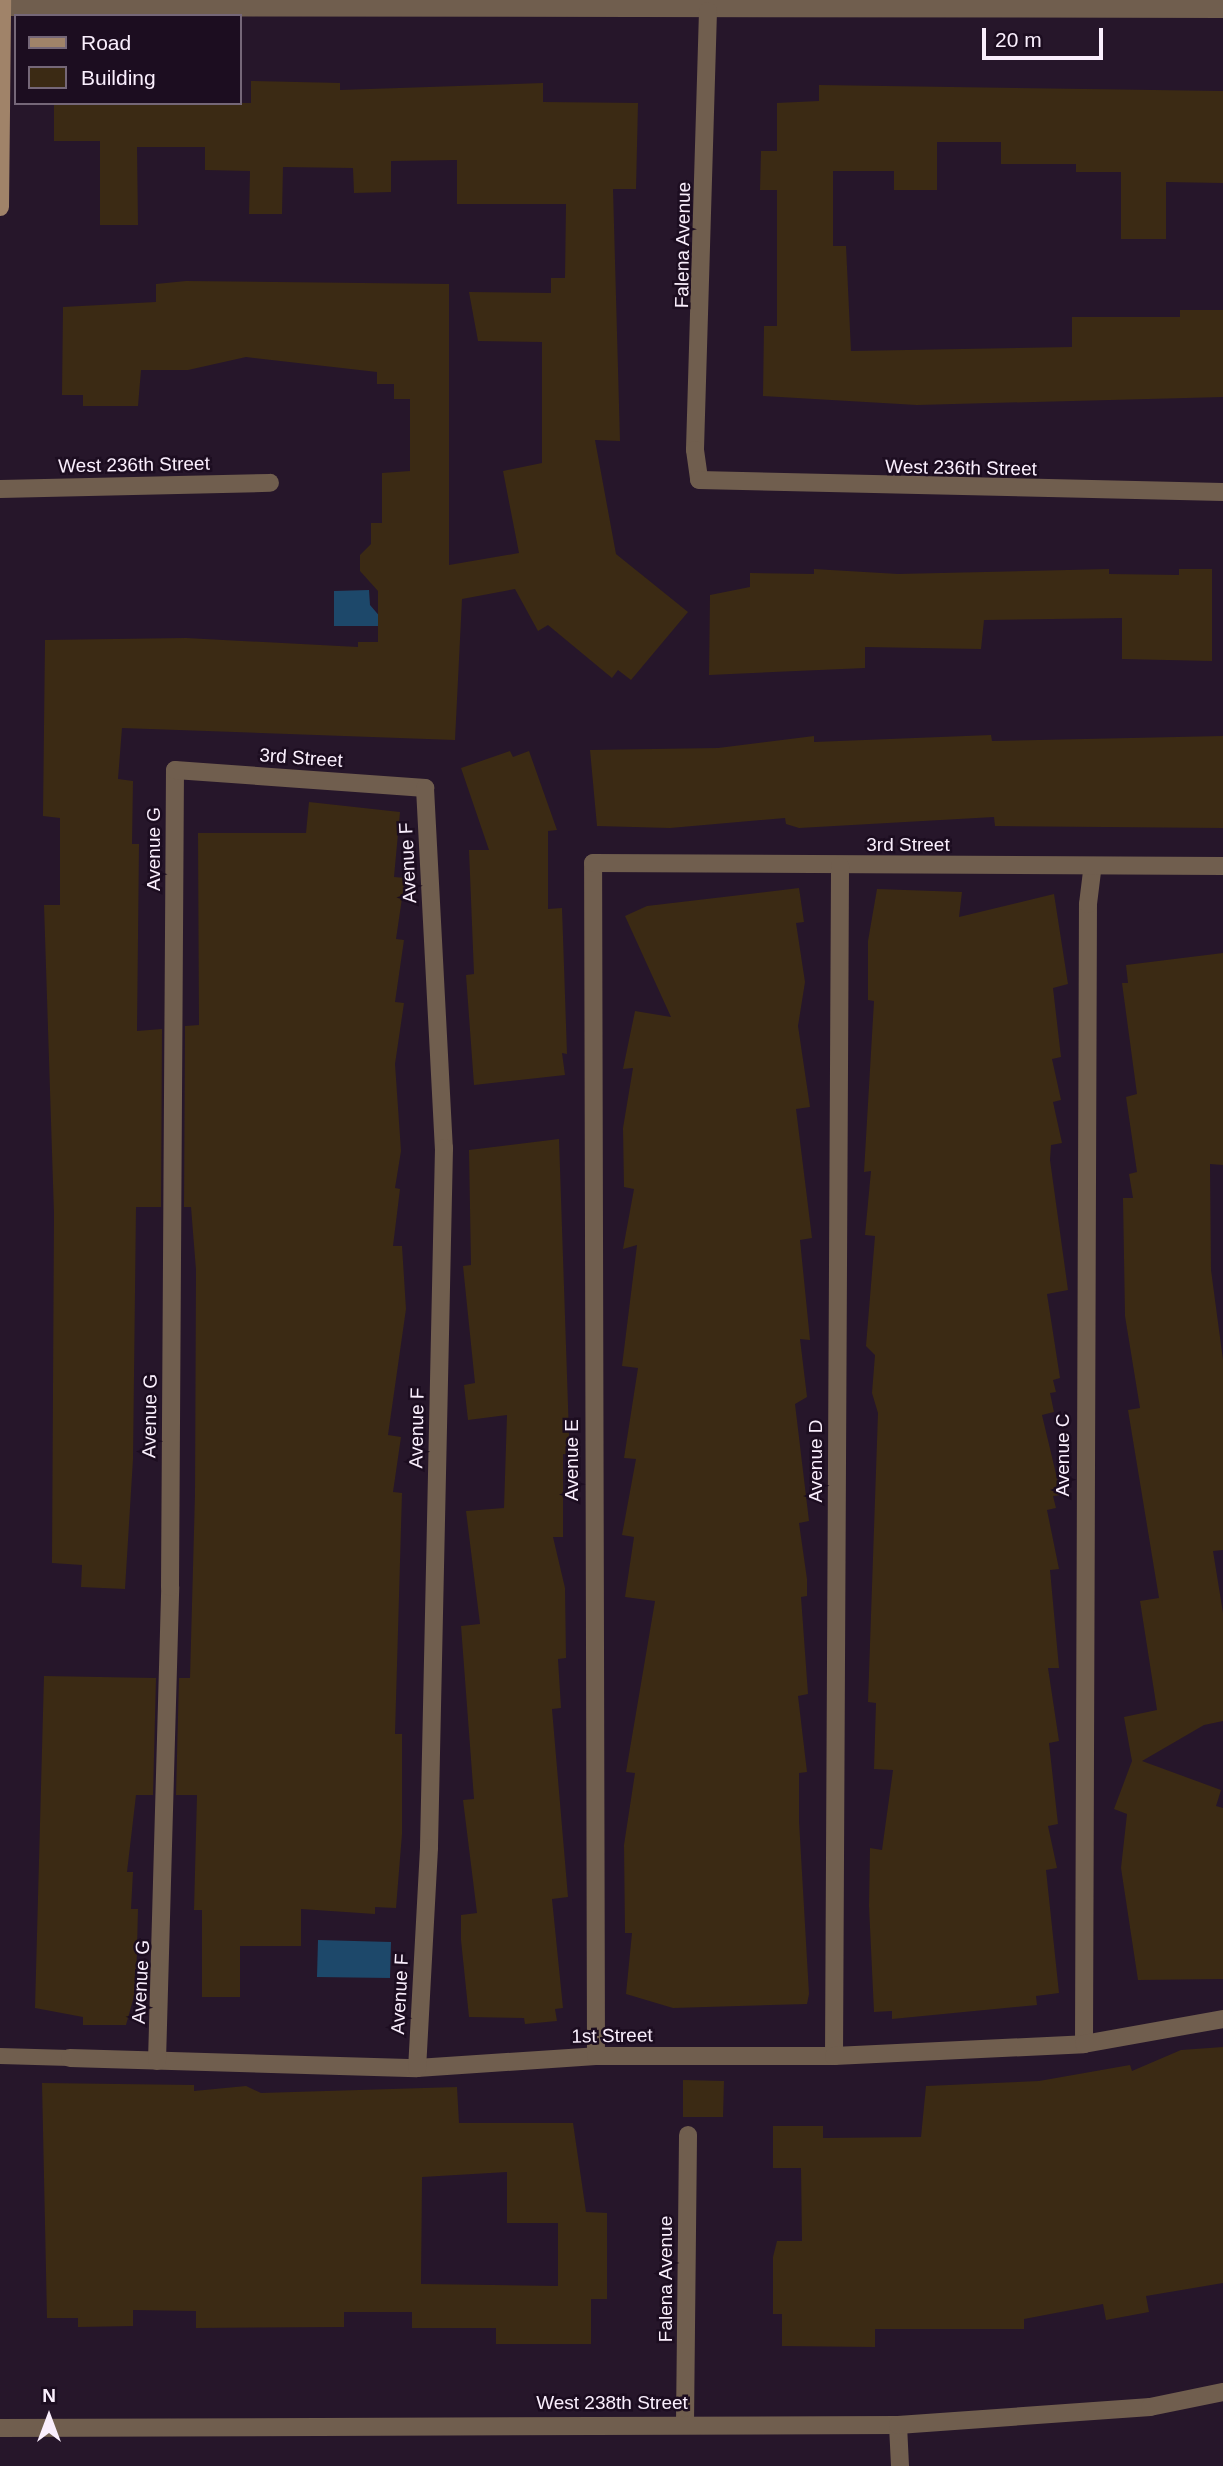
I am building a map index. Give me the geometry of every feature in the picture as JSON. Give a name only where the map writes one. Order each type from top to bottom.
[{"type":"street","points":[[0,207],[2,5],[708,11],[1223,9]]},
{"type":"street","name":"Falena Avenue","points":[[699,480],[695,450],[708,11]]},
{"type":"street","name":"West 236th Street","points":[[699,480],[1223,492]]},
{"type":"street","name":"West 236th Street","points":[[0,489],[270,483]]},
{"type":"street","name":"3rd Street","points":[[175,770],[425,788]]},
{"type":"street","name":"Avenue G","points":[[157,2061],[169,1629],[175,770]]},
{"type":"street","name":"Avenue F","points":[[417,2068],[429,1848],[444,1148],[425,788]]},
{"type":"street","name":"3rd Street","points":[[593,863],[1223,866]]},
{"type":"street","name":"Avenue E","points":[[593,863],[596,2056]]},
{"type":"street","name":"Avenue D","points":[[834,2056],[841,866]]},
{"type":"street","name":"Avenue C","points":[[1084,2044],[1088,918],[1093,866]]},
{"type":"street","name":"1st Street","points":[[70,2058],[417,2068],[596,2056],[834,2056],[1084,2044],[1223,2019]]},
{"type":"street","name":"Falena Avenue","points":[[685,2423],[688,2135]]},
{"type":"street","name":"West 238th Street","points":[[0,2427],[685,2423],[898,2425],[1150,2407],[1223,2392]]},
{"type":"street","points":[[898,2425],[900,2466]]},
{"type":"lane","name":"1st Street","points":[[0,2056],[70,2058]]},
{"type":"water","points":[[369,590],[370,605],[388,626],[334,626],[334,591]]},
{"type":"water","points":[[318,1940],[391,1942],[390,1978],[317,1977]]},
{"type":"building","points":[[251,81],[340,83],[340,90],[543,83],[543,102],[638,103],[636,189],[613,189],[620,441],[595,440],[616,554],[688,612],[631,680],[618,670],[612,678],[548,625],[538,631],[515,589],[462,599],[455,740],[122,728],[118,779],[133,781],[132,844],[139,844],[137,1031],[162,1029],[161,1207],[136,1207],[133,1459],[125,1589],[81,1587],[82,1565],[52,1563],[54,1214],[44,905],[60,905],[60,818],[43,816],[45,640],[186,638],[358,647],[358,642],[378,642],[378,591],[360,571],[360,555],[371,544],[371,523],[382,523],[382,473],[410,471],[410,399],[394,399],[394,384],[377,384],[377,372],[246,357],[188,370],[141,370],[138,406],[83,406],[83,395],[62,395],[63,307],[156,302],[156,284],[186,281],[449,284],[449,565],[519,553],[503,471],[542,463],[542,342],[478,341],[469,292],[551,293],[551,278],[565,278],[566,204],[457,204],[457,160],[391,161],[391,192],[354,193],[353,168],[283,167],[282,214],[249,214],[250,171],[205,170],[205,147],[137,147],[138,225],[100,225],[100,141],[54,141],[54,105],[251,103]]},
{"type":"building","points":[[819,85],[1223,91],[1223,183],[1166,182],[1166,239],[1121,239],[1121,172],[1076,172],[1076,164],[1001,164],[1001,142],[937,142],[937,190],[894,190],[894,171],[833,171],[833,246],[846,246],[851,351],[1072,347],[1072,317],[1180,317],[1180,310],[1223,310],[1223,397],[917,405],[763,396],[764,326],[777,326],[777,190],[760,190],[761,151],[777,151],[777,103],[819,101]]},
{"type":"building","points":[[814,569],[898,574],[1109,569],[1109,574],[1179,575],[1179,569],[1212,569],[1212,661],[1122,659],[1122,618],[984,620],[981,649],[865,647],[865,668],[709,675],[710,595],[750,587],[750,573],[814,574]]},
{"type":"building","points":[[991,735],[992,741],[1223,736],[1223,828],[995,826],[994,817],[799,828],[786,824],[785,818],[670,828],[597,826],[590,750],[718,748],[814,736],[814,742]]},
{"type":"building","points":[[510,751],[513,757],[529,751],[557,830],[548,831],[548,909],[562,908],[567,1054],[562,1053],[565,1075],[474,1085],[466,975],[474,974],[469,850],[489,850],[461,768]]},
{"type":"building","points":[[309,802],[400,812],[394,877],[405,878],[396,939],[404,940],[395,1002],[404,1003],[395,1064],[401,1151],[395,1188],[400,1189],[393,1246],[402,1246],[406,1309],[388,1435],[401,1437],[393,1492],[402,1493],[395,1734],[402,1734],[402,1834],[396,1908],[375,1907],[375,1914],[301,1909],[301,1946],[240,1946],[240,1997],[202,1997],[202,1910],[194,1910],[197,1795],[176,1795],[179,1678],[190,1678],[195,1494],[196,1270],[191,1207],[184,1207],[185,1026],[199,1025],[198,833],[306,833]]},
{"type":"building","points":[[799,888],[804,922],[796,923],[805,982],[798,1026],[810,1107],[796,1109],[812,1238],[800,1240],[810,1340],[800,1339],[807,1397],[795,1404],[809,1521],[799,1523],[807,1579],[807,1596],[801,1597],[808,1694],[798,1696],[807,1772],[799,1773],[799,1821],[809,1994],[807,2004],[673,2008],[626,1994],[632,1933],[625,1933],[624,1845],[635,1773],[626,1772],[655,1601],[625,1597],[634,1537],[622,1535],[636,1459],[624,1458],[638,1368],[622,1366],[637,1245],[623,1249],[634,1189],[624,1187],[623,1128],[633,1068],[623,1069],[635,1011],[671,1017],[625,916],[647,906]]},
{"type":"building","points":[[877,889],[962,892],[959,917],[1054,894],[1068,984],[1053,988],[1061,1057],[1052,1059],[1061,1100],[1053,1102],[1062,1143],[1051,1145],[1050,1160],[1068,1290],[1047,1294],[1060,1378],[1053,1380],[1056,1392],[1050,1393],[1054,1412],[1042,1415],[1061,1495],[1053,1496],[1056,1508],[1047,1510],[1059,1569],[1050,1570],[1059,1668],[1048,1668],[1059,1741],[1049,1743],[1058,1824],[1048,1826],[1057,1868],[1046,1870],[1059,1993],[1036,1996],[1037,2005],[892,2019],[892,2011],[874,2012],[869,1906],[870,1848],[882,1850],[893,1770],[874,1769],[876,1703],[868,1702],[878,1413],[872,1393],[875,1355],[866,1346],[875,1236],[865,1235],[871,1171],[864,1172],[874,1001],[868,1000],[868,941]]},
{"type":"building","points":[[1223,953],[1223,1165],[1210,1164],[1211,1270],[1223,1360],[1223,1550],[1213,1551],[1223,1613],[1223,1721],[1204,1725],[1142,1761],[1221,1790],[1216,1806],[1223,1808],[1223,1979],[1138,1980],[1121,1868],[1127,1814],[1114,1809],[1132,1761],[1124,1717],[1157,1710],[1140,1601],[1159,1598],[1128,1410],[1140,1408],[1125,1316],[1123,1198],[1133,1198],[1129,1174],[1137,1172],[1126,1097],[1137,1094],[1122,983],[1128,983],[1126,965]]},
{"type":"building","points":[[559,1139],[569,1455],[563,1454],[563,1537],[553,1537],[565,1588],[566,1658],[558,1659],[561,1708],[552,1709],[568,1897],[552,1899],[563,2008],[555,2009],[557,2021],[525,2024],[524,2018],[469,2017],[461,1940],[461,1915],[477,1913],[463,1800],[474,1799],[461,1626],[480,1624],[466,1511],[504,1508],[507,1415],[468,1420],[464,1385],[475,1383],[463,1266],[471,1265],[469,1150]]},
{"type":"building","points":[[44,1676],[156,1678],[153,1795],[136,1795],[127,1872],[133,1872],[131,1909],[138,1909],[136,1989],[126,2025],[83,2025],[83,2017],[35,2008]]},
{"type":"building","points":[[1223,2047],[1223,2283],[1146,2296],[1149,2312],[1106,2320],[1103,2304],[1024,2319],[1024,2329],[875,2329],[875,2347],[782,2346],[782,2314],[773,2314],[773,2257],[777,2241],[802,2241],[801,2168],[773,2168],[773,2126],[823,2126],[823,2138],[921,2137],[926,2086],[1039,2081],[1130,2065],[1132,2071],[1181,2050]]},
{"type":"building","points":[[683,2080],[724,2081],[723,2117],[683,2117]]},
{"type":"building","points":[[42,2083],[194,2085],[194,2091],[246,2086],[261,2093],[457,2087],[459,2123],[573,2123],[586,2212],[607,2213],[607,2299],[591,2299],[591,2344],[496,2344],[496,2328],[412,2328],[412,2312],[344,2312],[344,2327],[196,2328],[196,2311],[133,2310],[133,2326],[78,2327],[78,2318],[47,2318]],"holes":[[[507,2172],[507,2223],[558,2223],[558,2286],[421,2284],[422,2177]]]}]
